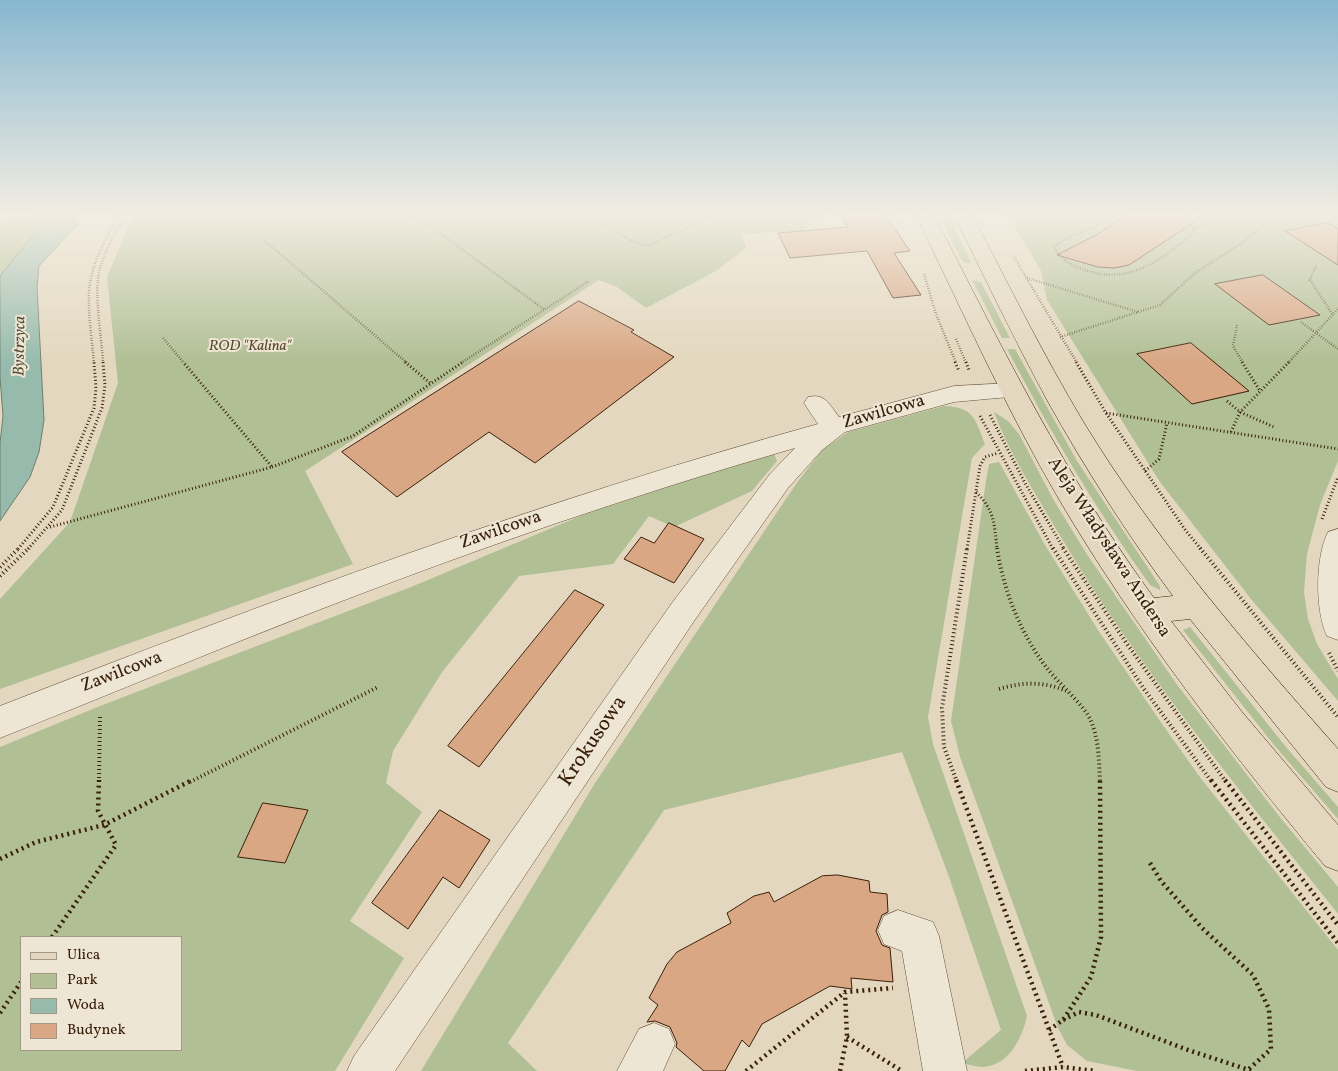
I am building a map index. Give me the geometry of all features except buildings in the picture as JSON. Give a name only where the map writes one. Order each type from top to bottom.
[{"type":"main road","name":"Aleja Władysława Andersa","points":[[949,263],[1012,391],[1070,494],[1148,612],[1244,739],[1338,853]]},
{"type":"main road","name":"Aleja Władysława Andersa","points":[[987,263],[1063,408],[1133,518],[1197,605],[1252,675],[1338,775]]},
{"type":"main road","points":[[953,272],[992,272]]},
{"type":"main road","points":[[1148,612],[1197,605]]},
{"type":"street","name":"Zawilcowa","points":[[0,722],[467,542],[828,420],[954,394],[1012,391]]},
{"type":"street","name":"Krokusowa","points":[[369,1071],[683,612],[779,481],[813,444],[828,420]]},
{"type":"street","points":[[1338,540],[1333,578],[1338,627]]},
{"type":"street","points":[[898,930],[919,936],[945,1071]]},
{"type":"path","points":[[0,567],[30,538],[53,507],[94,408],[96,388],[89,293],[95,263]]},
{"type":"path","points":[[0,576],[49,527],[62,510],[102,408],[105,385],[98,291],[99,271],[102,263]]},
{"type":"path","points":[[291,263],[430,383]]},
{"type":"path","points":[[481,263],[545,310]]},
{"type":"path","points":[[1017,263],[1106,413],[1186,531],[1338,717]]},
{"type":"path","points":[[1072,263],[1086,271],[1111,275],[1130,274],[1148,263]]},
{"type":"path","points":[[1060,337],[1160,306],[1196,273],[1211,263]]},
{"type":"path","points":[[1316,266],[1310,280],[1333,315]]},
{"type":"path","points":[[923,270],[936,314],[947,342]]},
{"type":"path","points":[[1026,278],[1138,312]]},
{"type":"path","points":[[49,527],[272,467],[354,436],[430,383],[589,281]]},
{"type":"path","points":[[1231,432],[1240,412],[1338,309]]},
{"type":"path","points":[[1300,322],[1338,348]]},
{"type":"path","points":[[1237,325],[1233,346],[1260,391]]},
{"type":"path","points":[[163,338],[272,467]]},
{"type":"path","points":[[1227,401],[1240,412],[1274,427]]},
{"type":"path","points":[[1106,413],[1338,449]]},
{"type":"path","points":[[1145,471],[1159,460],[1167,422]]},
{"type":"path","points":[[1063,1068],[944,747],[942,708],[980,466],[985,457],[998,452],[1070,579],[1165,720],[1203,773],[1338,943]]},
{"type":"path","points":[[976,492],[988,504],[993,519],[1001,574],[1025,632],[1046,668],[1091,719],[1098,748],[1101,792],[1101,937],[1092,977],[1063,1020]]},
{"type":"path","points":[[53,936],[116,845],[104,825],[98,810],[100,682]]},
{"type":"path","points":[[999,690],[1014,684],[1034,683],[1058,687],[1069,693]]},
{"type":"path","points":[[0,859],[36,842],[104,825],[378,687]]},
{"type":"path","points":[[1049,1030],[1078,1012],[1096,1015],[1188,1050],[1251,1070],[1271,1049],[1269,1009],[1253,975],[1202,928],[1161,882],[1150,862]]},
{"type":"path","points":[[0,1012],[20,983]]},
{"type":"path","points":[[746,1071],[845,992],[928,986]]},
{"type":"path","points":[[840,1071],[847,1036],[845,992]]},
{"type":"path","points":[[847,1036],[902,1071]]},
{"type":"path","points":[[1025,1071],[1063,1068],[1096,1071]]},
{"type":"green space","points":[[0,263],[10,263],[0,276]]},
{"type":"green space","name":"ROD \"Kalina\"","points":[[113,263],[726,263],[716,271],[646,308],[617,287],[599,280],[305,471],[353,564],[0,689],[0,599],[70,522],[118,383],[107,277]]},
{"type":"green space","points":[[1036,263],[1338,263],[1338,461],[1320,505],[1307,554],[1304,592],[1308,619],[1317,644],[1338,679],[1338,701],[1251,599],[1160,482],[1047,300],[1041,271]]},
{"type":"green space","points":[[972,280],[981,282],[1010,338],[1002,338]]},
{"type":"green space","points":[[1007,349],[1015,349],[1077,461],[1160,586],[1160,590],[1150,585],[1092,499]]},
{"type":"green space","points":[[944,406],[968,412],[976,421],[985,444],[972,458],[928,717],[933,744],[1027,1016],[1022,1033],[1013,1049],[1000,1062],[991,1065],[980,1067],[962,1063],[1001,1030],[948,874],[902,752],[664,810],[508,1043],[537,1071],[421,1071],[595,783],[796,484],[822,450],[848,432]]},
{"type":"green space","points":[[994,412],[1008,421],[1019,434],[1053,499],[1088,556],[1178,686],[1279,816],[1338,887],[1338,914],[1190,726],[1120,629],[1087,580],[1014,457]]},
{"type":"green space","points":[[774,454],[777,461],[752,491],[674,527],[649,516],[613,564],[519,576],[442,672],[393,751],[386,783],[422,812],[350,921],[404,958],[335,1071],[0,1071],[0,747],[100,706],[411,587],[616,501]]},
{"type":"green space","points":[[999,462],[1045,545],[1098,630],[1160,721],[1202,780],[1338,950],[1338,1071],[1137,1071],[1087,1061],[1067,1045],[1058,1028],[960,757],[951,721],[989,464]]},
{"type":"green space","points":[[1190,627],[1286,747],[1338,807],[1338,819],[1274,745],[1183,630]]},
{"type":"water","name":"Bystrzyca","points":[[10,263],[42,263],[39,266],[37,287],[44,420],[39,452],[30,477],[0,521],[0,443],[3,416],[0,377],[0,276]]}]
